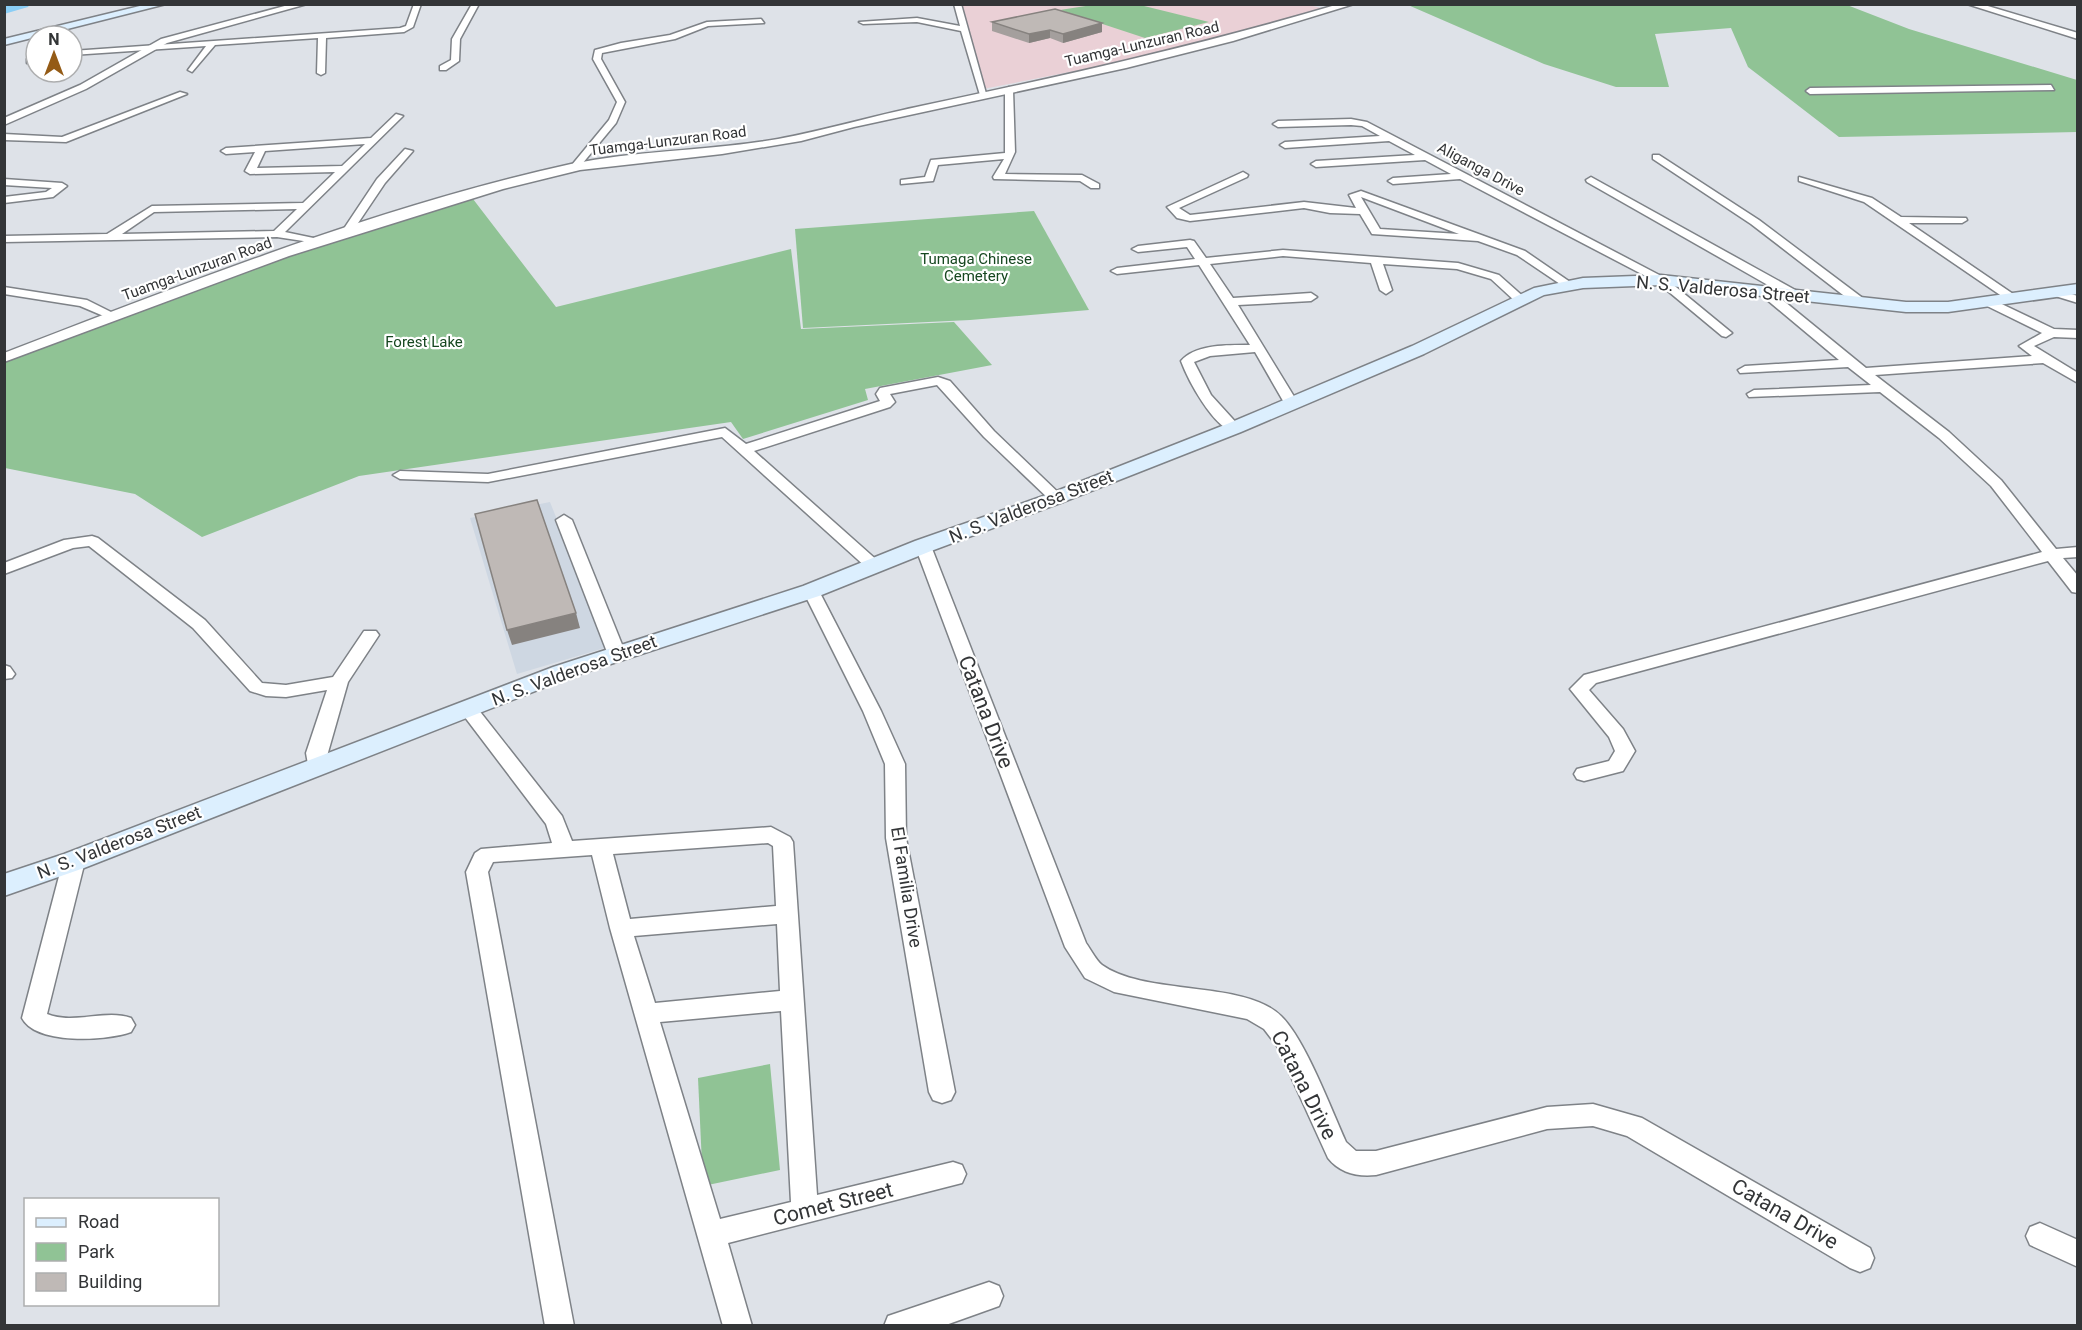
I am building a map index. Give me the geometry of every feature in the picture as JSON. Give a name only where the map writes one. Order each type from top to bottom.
[{"type":"main road","points":[[4,42],[162,4]]},
{"type":"main road","name":"N. S. Valderosa Street","points":[[4,885],[74,861],[316,765],[616,652],[811,591],[923,546],[1056,498],[1234,428],[1418,350],[1520,299],[1567,284],[1660,280],[1906,307],[1948,307],[2078,289]]},
{"type":"street","points":[[4,122],[104,76],[151,48],[173,38],[303,4]]},
{"type":"street","points":[[84,52],[406,29],[413,20],[418,4]]},
{"type":"street","points":[[443,68],[455,61],[456,39],[476,4]]},
{"type":"street","points":[[957,4],[984,95]]},
{"type":"street","name":"Tuamga-Lunzuran Road","points":[[4,358],[113,316],[346,233],[420,209],[574,168],[781,143],[864,121],[1230,39],[1350,4]]},
{"type":"street","points":[[1971,4],[2078,36]]},
{"type":"street","points":[[863,22],[917,20],[963,29]]},
{"type":"street","points":[[574,168],[613,121],[621,102],[597,59],[598,52],[621,45],[669,38],[707,24],[761,21]]},
{"type":"street","points":[[321,72],[322,36]]},
{"type":"street","points":[[192,70],[212,44]]},
{"type":"street","points":[[1810,91],[2051,88]]},
{"type":"street","points":[[1009,90],[1009,156],[998,175],[1001,179],[1082,178],[1095,186]]},
{"type":"street","points":[[4,137],[63,140],[183,94]]},
{"type":"street","points":[[278,234],[304,206],[399,116]]},
{"type":"street","name":"Aliganga Drive","points":[[1278,124],[1354,122],[1391,138],[1459,176],[1660,280],[1726,333]]},
{"type":"street","points":[[1286,145],[1391,138]]},
{"type":"street","points":[[226,151],[376,140]]},
{"type":"street","points":[[262,148],[250,171],[342,169]]},
{"type":"street","points":[[346,233],[381,181],[408,151]]},
{"type":"street","points":[[905,182],[929,179],[934,162],[1009,156]]},
{"type":"street","points":[[1316,164],[1427,157]]},
{"type":"street","points":[[1656,158],[1755,222],[1860,302]]},
{"type":"street","points":[[1243,175],[1173,205],[1173,210],[1181,216],[1190,218],[1304,205],[1330,210],[1362,211]]},
{"type":"street","points":[[1393,181],[1459,176]]},
{"type":"street","points":[[1803,179],[1868,200],[1902,220],[2013,298]]},
{"type":"street","points":[[1591,180],[1793,294]]},
{"type":"street","points":[[4,200],[49,195],[62,186],[7,181]]},
{"type":"street","points":[[1202,194],[1236,190]]},
{"type":"street","points":[[1476,238],[1376,232],[1362,211],[1356,194],[1521,253],[1567,284]]},
{"type":"street","points":[[110,237],[152,209],[304,206]]},
{"type":"street","points":[[1902,220],[1962,220]]},
{"type":"street","points":[[4,239],[278,234],[319,242]]},
{"type":"street","points":[[1138,249],[1190,243],[1230,302],[1291,404]]},
{"type":"street","points":[[1118,272],[1295,253],[1470,269],[1495,277],[1520,299]]},
{"type":"street","points":[[1376,261],[1386,290]]},
{"type":"street","points":[[4,290],[83,303],[113,316]]},
{"type":"street","points":[[1764,291],[1944,435],[1996,483],[2078,588]]},
{"type":"street","points":[[2056,292],[2078,300]]},
{"type":"street","points":[[1230,302],[1311,297]]},
{"type":"street","points":[[1987,301],[2052,333],[2078,334]]},
{"type":"street","points":[[2052,333],[2026,344],[2028,349],[2078,380]]},
{"type":"street","points":[[1234,428],[1211,406],[1196,384],[1187,361],[1190,356],[1205,353],[1258,348]]},
{"type":"street","points":[[1745,370],[1858,368],[2042,359]]},
{"type":"street","points":[[745,449],[885,404],[888,402],[883,394],[885,391],[938,381],[945,384],[989,434],[1056,498]]},
{"type":"street","points":[[1754,394],[1884,388]]},
{"type":"street","points":[[400,475],[488,478],[718,432],[728,433],[828,527],[873,565]]},
{"type":"street","points":[[564,520],[616,652]]},
{"type":"street","points":[[4,569],[70,543],[93,541],[199,624],[256,687],[268,692],[281,692],[339,682]]},
{"type":"street","name":"Catana Drive","points":[[923,546],[1076,947],[1093,971],[1122,986],[1253,1010],[1272,1023],[1286,1040],[1337,1150],[1343,1158],[1357,1165],[1376,1163],[1547,1118],[1593,1114],[1633,1126],[1860,1258]]},
{"type":"street","points":[[1584,774],[1616,766],[1625,751],[1621,738],[1584,698],[1579,689],[1590,679],[2050,555],[2078,552]]},
{"type":"street","name":"El Familia Drive","points":[[811,591],[872,711],[896,764],[896,838],[942,1092]]},
{"type":"street","points":[[316,765],[316,753],[339,682],[370,635]]},
{"type":"street","points":[[468,708],[555,821],[562,839],[562,848]]},
{"type":"street","points":[[560,1326],[477,872],[482,860],[488,855],[600,845],[759,836],[778,837],[783,842],[805,1211]]},
{"type":"street","points":[[600,845],[621,928],[713,1234],[738,1326]]},
{"type":"street","points":[[74,861],[34,1018],[41,1025],[64,1028],[123,1025]]},
{"type":"street","points":[[621,928],[788,914]]},
{"type":"street","points":[[648,1013],[792,1000]]},
{"type":"street","name":"Comet Street","points":[[713,1234],[952,1174]]},
{"type":"street","points":[[2040,1236],[2078,1254]]},
{"type":"street","points":[[898,1326],[989,1296]]},
{"type":"shaded area","points":[[1304,4],[1326,9],[1121,62],[983,89],[954,5]]},
{"type":"shaded area","points":[[550,502],[608,647],[517,674],[470,518]]},
{"type":"green space","points":[[1092,5],[1140,5],[1209,22],[1145,38],[1060,10]]},
{"type":"green space","points":[[1408,5],[1847,5],[1909,29],[2077,80],[2077,132],[1839,137],[1748,67],[1731,28],[1655,34],[1669,87],[1616,87],[1544,64]]},
{"type":"green space","name":"Forest Lake","points":[[473,199],[556,307],[791,249],[801,329],[954,322],[992,365],[865,389],[868,400],[743,439],[731,422],[359,476],[202,537],[135,494],[5,468],[5,361],[311,247]]},
{"type":"green space","name":"Tumaga Chinese Cemetery","points":[[1034,211],[1089,310],[970,320],[803,328],[795,229]]},
{"type":"green space","points":[[770,1064],[780,1170],[703,1186],[698,1078]]},
{"type":"building","points":[[1055,9],[1102,23],[1063,34],[1050,30],[1029,34],[992,22]]},
{"type":"building","points":[[537,500],[576,613],[507,630],[475,514]]},
{"type":"waterway","points":[[4,10],[23,4]]}]
